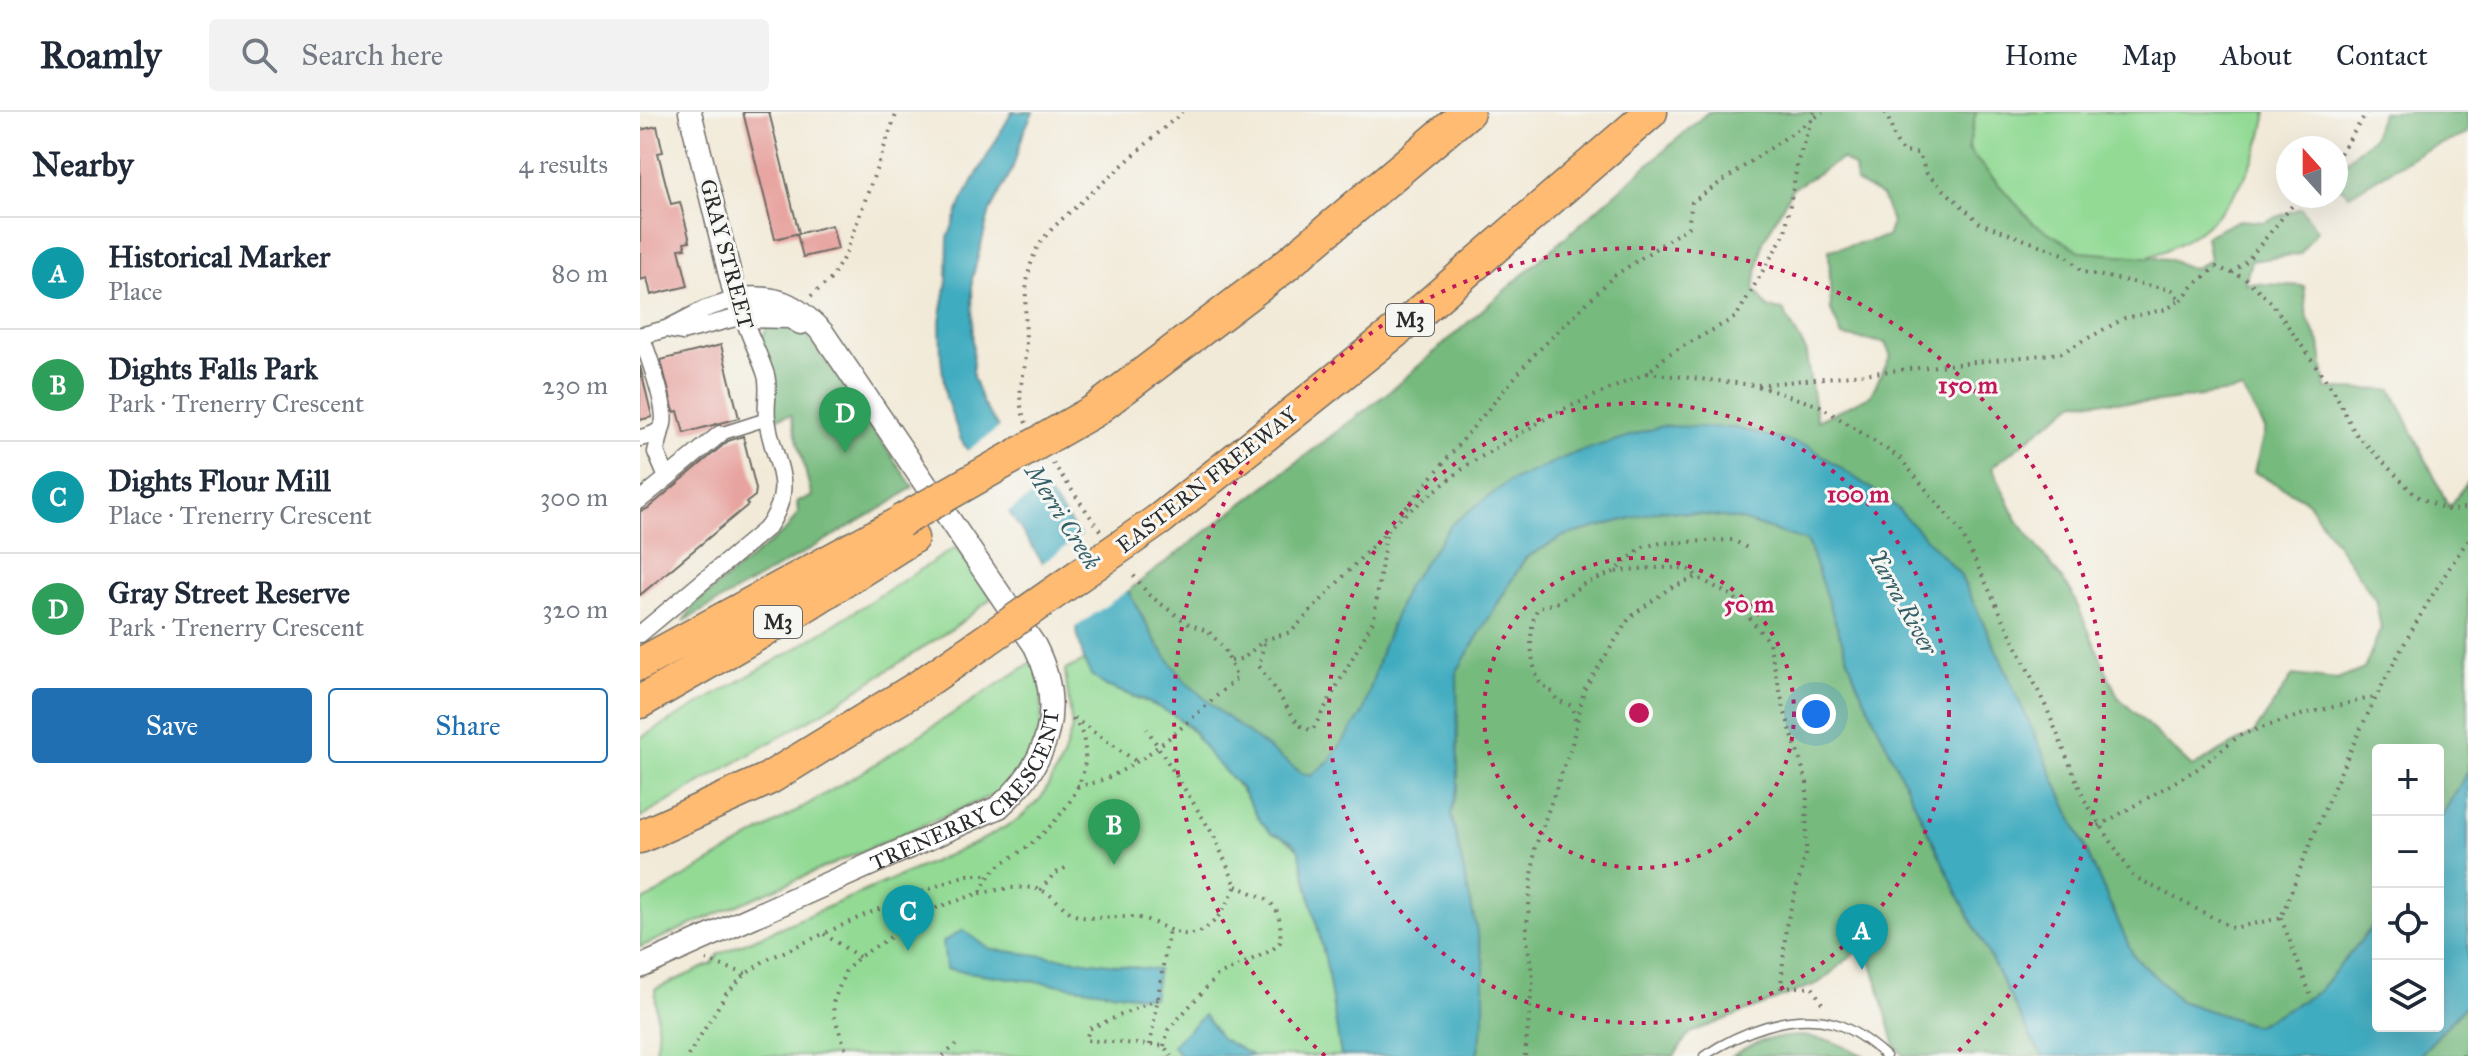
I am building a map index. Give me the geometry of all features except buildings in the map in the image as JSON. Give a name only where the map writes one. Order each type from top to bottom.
[{"type":"highway","name":"M3","points":[[640,702],[784,619],[907,530],[1094,411],[1284,267],[1468,112]]},
{"type":"highway","name":"EASTERN FREEWAY","points":[[640,837],[768,779],[918,687],[1160,519],[1420,312],[1651,112]]},
{"type":"highway","points":[[640,664],[907,530]]},
{"type":"highway","points":[[640,854],[691,821],[768,779]]},
{"type":"street","name":"GRAY STREET","points":[[640,634],[768,527],[781,508],[784,487],[767,419],[765,372],[750,341],[739,307],[690,112]]},
{"type":"street","name":"TRENERRY CRESCENT","points":[[640,967],[999,807],[1033,772],[1051,719],[1049,685],[1035,646],[823,333],[798,308],[785,303],[763,298],[739,307]]},
{"type":"street","points":[[667,478],[656,452],[664,413],[641,335],[666,329],[705,309],[739,307]]},
{"type":"street","points":[[640,500],[720,434],[767,419]]},
{"type":"street","points":[[640,438],[652,435],[662,427]]},
{"type":"lane","points":[[1704,1056],[1726,1041],[1774,1024],[1798,1021],[1834,1023],[1886,1056]]},
{"type":"path","points":[[810,296],[831,279],[846,253],[897,112]]},
{"type":"path","points":[[1395,522],[1469,464],[1555,413],[1647,373],[1669,354],[1736,317],[1785,233],[1798,160],[1814,112]]},
{"type":"path","points":[[1230,661],[1244,658],[1264,640],[1291,632],[1395,522],[1531,358],[1614,276],[1688,227],[1692,202],[1823,112]]},
{"type":"path","points":[[1885,112],[1891,123],[1893,142],[1903,152],[1918,153],[1927,174],[1980,223],[2066,255],[2082,272],[2172,290],[2180,300]]},
{"type":"path","points":[[2348,141],[2367,112]]},
{"type":"path","points":[[2232,273],[2247,261],[2290,208]]},
{"type":"path","points":[[1754,385],[2061,353],[2125,318],[2167,309],[2216,267],[2245,278],[2271,302],[2335,393],[2355,433],[2416,496],[2450,511],[2468,507]]},
{"type":"path","points":[[1647,373],[1754,385],[1820,406],[1900,458],[1961,532],[2017,645],[2084,799],[2133,876],[2233,928],[2281,918]]},
{"type":"path","points":[[1264,640],[1259,666],[1299,725],[1312,731],[1374,619],[1386,532]]},
{"type":"path","points":[[1614,572],[1642,547],[1661,543],[1733,540],[1749,549]]},
{"type":"path","points":[[2310,994],[2281,918],[2311,838],[2374,697],[2438,584],[2468,540]]},
{"type":"path","points":[[1576,727],[1572,706],[1557,700],[1549,688],[1537,679],[1532,648],[1534,615],[1538,608],[1558,602],[1584,584],[1636,567],[1644,571],[1692,570],[1697,577],[1734,597],[1769,643],[1785,713],[1807,782],[1806,854],[1786,926],[1781,987],[1812,987],[1834,1023]]},
{"type":"path","points":[[1525,1056],[1533,978],[1526,934],[1535,848],[1576,727],[1584,690],[1630,617],[1670,588],[1697,577]]},
{"type":"path","points":[[1077,786],[1093,785],[1137,762],[1237,678]]},
{"type":"path","points":[[2099,826],[2199,768],[2240,735],[2304,714],[2374,697]]},
{"type":"path","points":[[980,893],[989,875],[1001,862],[1026,848],[1050,826],[1077,786],[1084,769],[1084,745],[1079,726],[1070,717],[1084,722],[1137,762]]},
{"type":"path","points":[[1147,729],[1214,836],[1236,886],[1267,900],[1277,909],[1282,920],[1280,942],[1272,950],[1217,976],[1168,1030],[1164,1046],[1171,1056]]},
{"type":"path","points":[[1040,890],[1054,874],[1067,867]]},
{"type":"path","points":[[688,1056],[726,994],[764,961],[869,913],[957,878],[989,875]]},
{"type":"path","points":[[848,1056],[834,1016],[833,1003],[845,972],[859,957],[938,907],[980,893],[1030,887],[1040,890],[1081,917],[1111,915],[1145,919],[1190,934],[1207,927],[1222,913],[1236,886]]},
{"type":"path","points":[[1150,1045],[1169,929]]},
{"type":"path","points":[[824,934],[859,957]]},
{"type":"path","points":[[706,960],[746,974]]},
{"type":"path","points":[[1158,999],[1089,1029],[1086,1040],[1164,1046]]},
{"type":"path","points":[[943,1056],[956,1045]]},
{"type":"path","points":[[2462,1056],[2468,1048]]},
{"type":"green space","points":[[1708,112],[1976,112],[1968,150],[2033,223],[2082,252],[2168,259],[2193,269],[2210,260],[2206,236],[2239,220],[2263,222],[2301,208],[2317,230],[2300,254],[2251,261],[2245,283],[2304,286],[2307,319],[2320,343],[2326,389],[2392,390],[2449,507],[2468,482],[2468,771],[2444,812],[2444,744],[2372,744],[2372,927],[2318,992],[2255,1026],[2180,1001],[2133,955],[1959,573],[1808,446],[1407,586],[1382,649],[1363,713],[1330,761],[1311,776],[1303,774],[1226,719],[1184,681],[1161,649],[1128,591],[1390,391]],"holes":[[[1842,159],[1854,167],[1856,182],[1882,196],[1892,222],[1887,237],[1829,250],[1831,310],[1842,336],[1885,343],[1891,356],[1870,396],[1817,421],[1805,349],[1783,310],[1768,308],[1754,288],[1763,242],[1792,189]],[[2242,390],[2265,429],[2254,472],[2306,500],[2375,599],[2381,628],[2364,669],[2337,680],[2293,675],[2254,733],[2192,767],[2118,697],[2071,591],[2017,520],[1992,467],[2077,401],[2152,403]]]},
{"type":"green space","points":[[1961,112],[2267,112],[2246,175],[2220,211],[2186,240],[2152,256],[2128,259],[2057,251],[1973,161]]},
{"type":"green space","points":[[2382,112],[2468,112],[2468,134],[2423,151],[2349,195],[2348,159],[2373,137]]},
{"type":"green space","points":[[770,319],[805,331],[913,487],[889,504],[684,621],[694,605],[787,529],[798,513],[797,501],[812,497],[791,415],[776,418],[771,372],[755,338],[764,334]]},
{"type":"green space","points":[[1662,510],[1738,519],[1807,541],[1856,681],[1960,898],[2043,1056],[1904,1056],[1895,1046],[1870,956],[1861,948],[1819,983],[1690,1033],[1674,1056],[1477,1056],[1484,1019],[1484,964],[1451,813],[1458,787],[1457,671],[1525,559],[1564,536]]},
{"type":"green space","points":[[956,547],[992,598],[955,627],[823,712],[640,818],[640,738],[792,651]]},
{"type":"green space","points":[[1035,660],[1042,683],[1041,728],[1016,781],[993,795],[640,947],[640,903],[869,768]]},
{"type":"green space","points":[[1084,661],[1091,672],[1111,687],[1159,707],[1182,722],[1237,785],[1261,821],[1299,850],[1326,963],[1341,1056],[1253,1056],[1221,1038],[1172,1045],[1181,1056],[655,1056],[658,1039],[655,989],[712,964],[719,954],[976,843],[1018,820],[1041,798],[1062,761],[1072,728],[1065,670]]},
{"type":"green space","points":[[2468,1003],[2468,1056],[2419,1056],[2444,1032]]},
{"type":"green space","points":[[1803,1036],[1831,1041],[1865,1056],[1732,1056],[1766,1040]]},
{"type":"water","points":[[1012,112],[1033,112],[1012,170],[990,211],[972,279],[973,377],[983,404],[1081,537],[1128,591],[1157,644],[1185,681],[1220,712],[1303,774],[1311,776],[1330,760],[1363,713],[1382,649],[1407,586],[1452,524],[1508,482],[1575,453],[1662,426],[1735,428],[1808,446],[1891,502],[1959,573],[2133,955],[2180,1001],[2255,1026],[2318,992],[2372,927],[2372,1032],[2441,1032],[2419,1056],[2043,1056],[1960,898],[1856,681],[1807,541],[1738,519],[1662,510],[1564,536],[1525,558],[1457,671],[1458,787],[1451,813],[1484,964],[1484,1019],[1477,1056],[1341,1056],[1326,963],[1299,850],[1291,841],[1271,833],[1260,821],[1241,788],[1210,756],[1191,728],[1172,714],[1106,686],[1091,675],[1084,661],[1076,627],[1043,563],[961,440],[946,398],[940,321],[947,281],[948,238],[962,201]]},
{"type":"water","points":[[2468,771],[2468,1003],[2444,1029],[2444,812]]},
{"type":"water","points":[[963,930],[990,949],[1158,970],[1153,998],[946,969],[943,942]]},
{"type":"water","points":[[1204,1015],[1221,1038],[1253,1056],[1181,1056],[1172,1045]]},
{"type":"pier","points":[[1002,426],[1048,485],[1005,514],[964,453]]},
{"type":"pier","points":[[1084,534],[1131,588],[1073,629],[1040,565]]},
{"type":"place","name":"Gray Street Reserve","points":[[845,453]]},
{"type":"place","name":"Dights Falls Park","points":[[1114,865]]},
{"type":"place","name":"Dights Flour Mill","points":[[908,951]]},
{"type":"place","name":"Historical Marker","points":[[1862,970]]},
{"type":"water label","name":"Merri Creek","points":[[1063,517]]},
{"type":"water label","name":"Yarra River","points":[[1903,602]]}]
